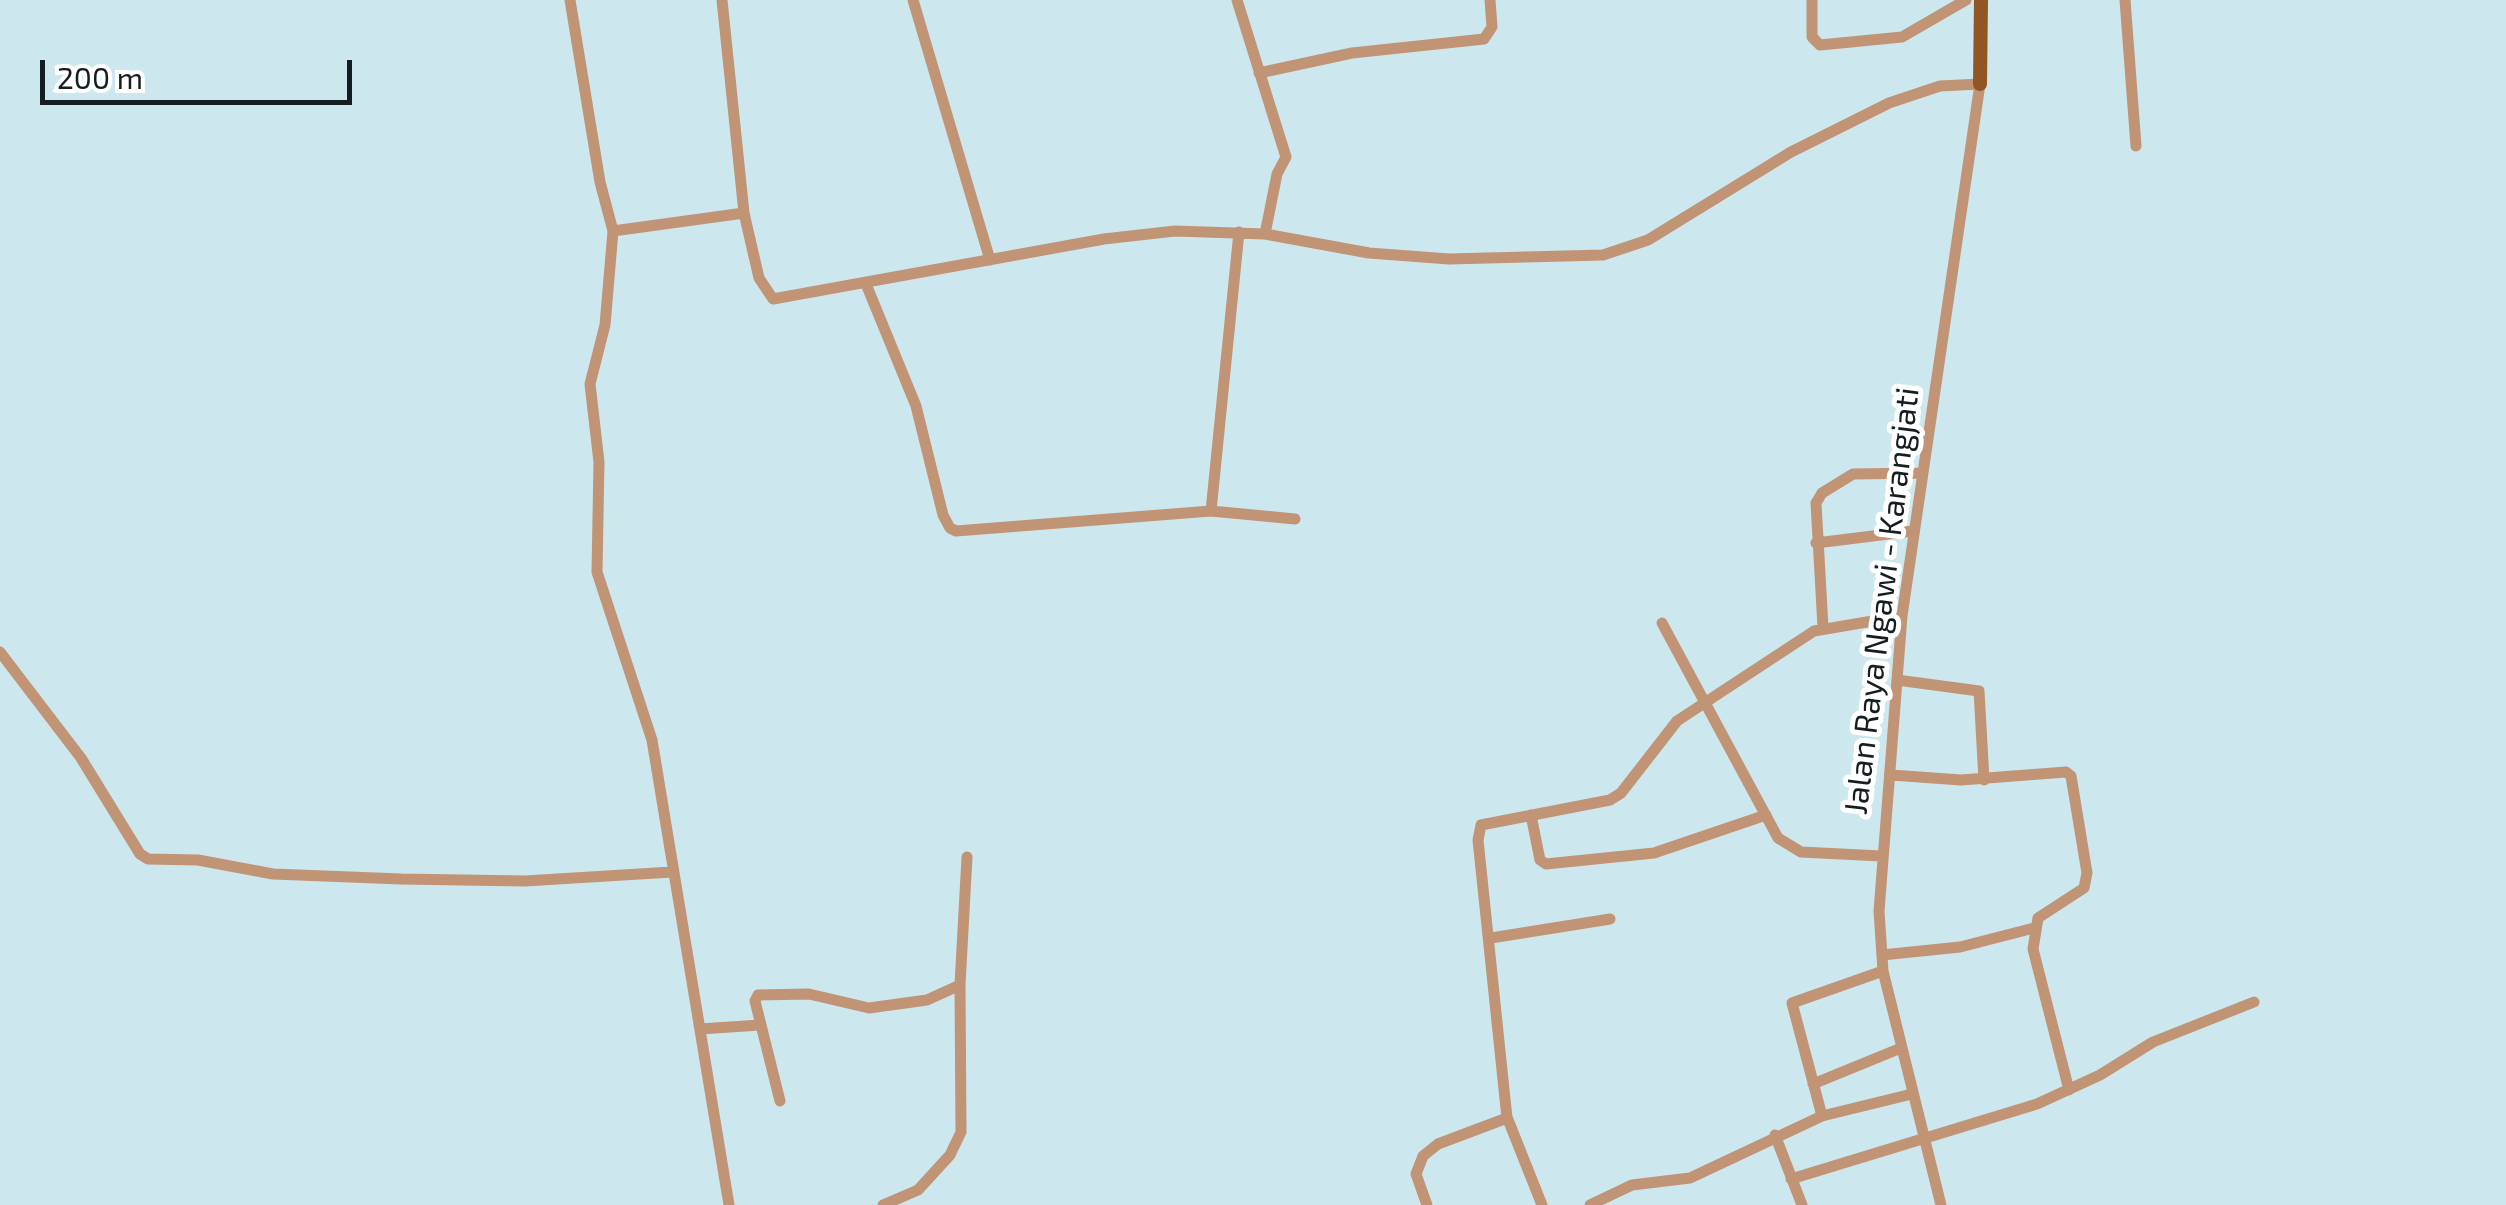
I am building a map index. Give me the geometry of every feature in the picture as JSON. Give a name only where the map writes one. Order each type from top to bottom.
[{"type":"main road","name":"Jalan Raya Ngawi - Karangjati","points":[[1980,84],[1981,0]]},
{"type":"street","points":[[570,0],[600,182],[613,231],[606,325],[590,384],[599,462],[597,572],[652,740],[730,1205]]},
{"type":"street","points":[[722,0],[744,213],[759,278],[769,297],[1176,230],[1265,234],[1369,253],[1434,258],[1604,255],[1648,240],[1791,152],[1889,104],[1940,86],[1980,84]]},
{"type":"street","points":[[913,0],[990,260]]},
{"type":"street","points":[[1237,0],[1286,156],[1277,174],[1265,234]]},
{"type":"street","points":[[1259,73],[1370,50],[1484,39],[1492,28],[1490,0]]},
{"type":"street","points":[[1812,0],[1812,37],[1820,45],[1902,37],[1966,0]]},
{"type":"street","points":[[2125,0],[2136,146]]},
{"type":"street","name":"Jalan Raya Ngawi - Karangjati","points":[[1941,1205],[1883,971],[1881,856],[1902,616],[1980,84]]},
{"type":"street","points":[[613,231],[744,213]]},
{"type":"street","points":[[1211,511],[1238,232]]},
{"type":"street","points":[[866,284],[916,406],[943,516],[950,528],[956,531],[1211,511],[1294,519]]},
{"type":"street","points":[[1823,627],[1816,503],[1835,482],[1853,474],[1923,473]]},
{"type":"street","points":[[1816,543],[1913,531]]},
{"type":"street","points":[[1542,1205],[1507,1116],[1478,829],[1484,823],[1594,804],[1621,793],[1665,733],[1704,702],[1823,627],[1902,616]]},
{"type":"street","points":[[1662,623],[1778,838],[1802,852],[1881,856]]},
{"type":"street","points":[[0,652],[82,758],[140,854],[148,860],[210,861],[273,874],[401,880],[525,881],[672,872]]},
{"type":"street","points":[[1897,680],[1979,691],[1984,780]]},
{"type":"street","points":[[1891,775],[1984,780],[2066,772],[2070,776],[2087,872],[2084,888],[2038,918],[2034,928],[2038,974],[2069,1090]]},
{"type":"street","points":[[1531,815],[1540,860],[1546,864],[1654,853],[1766,815]]},
{"type":"street","points":[[883,1205],[918,1190],[950,1155],[960,1132],[960,985],[967,858]]},
{"type":"street","points":[[1491,938],[1610,919]]},
{"type":"street","points":[[1882,955],[1960,947],[2034,928]]},
{"type":"street","points":[[1822,1116],[1792,1003],[1883,971]]},
{"type":"street","points":[[780,1101],[755,1000],[761,994],[808,994],[883,1007],[927,1000],[960,985]]},
{"type":"street","points":[[1791,1180],[2012,1114],[2069,1090],[2153,1042],[2254,1002]]},
{"type":"street","points":[[700,1029],[760,1025]]},
{"type":"street","points":[[1812,1084],[1901,1048]]},
{"type":"street","points":[[1590,1205],[1632,1185],[1690,1178],[1775,1134],[1822,1116],[1912,1094]]},
{"type":"street","points":[[1426,1205],[1416,1174],[1423,1156],[1438,1144],[1503,1122],[1507,1116]]},
{"type":"street","points":[[1775,1134],[1802,1205]]},
{"type":"street","points":[[918,1190],[923,1205]]}]
